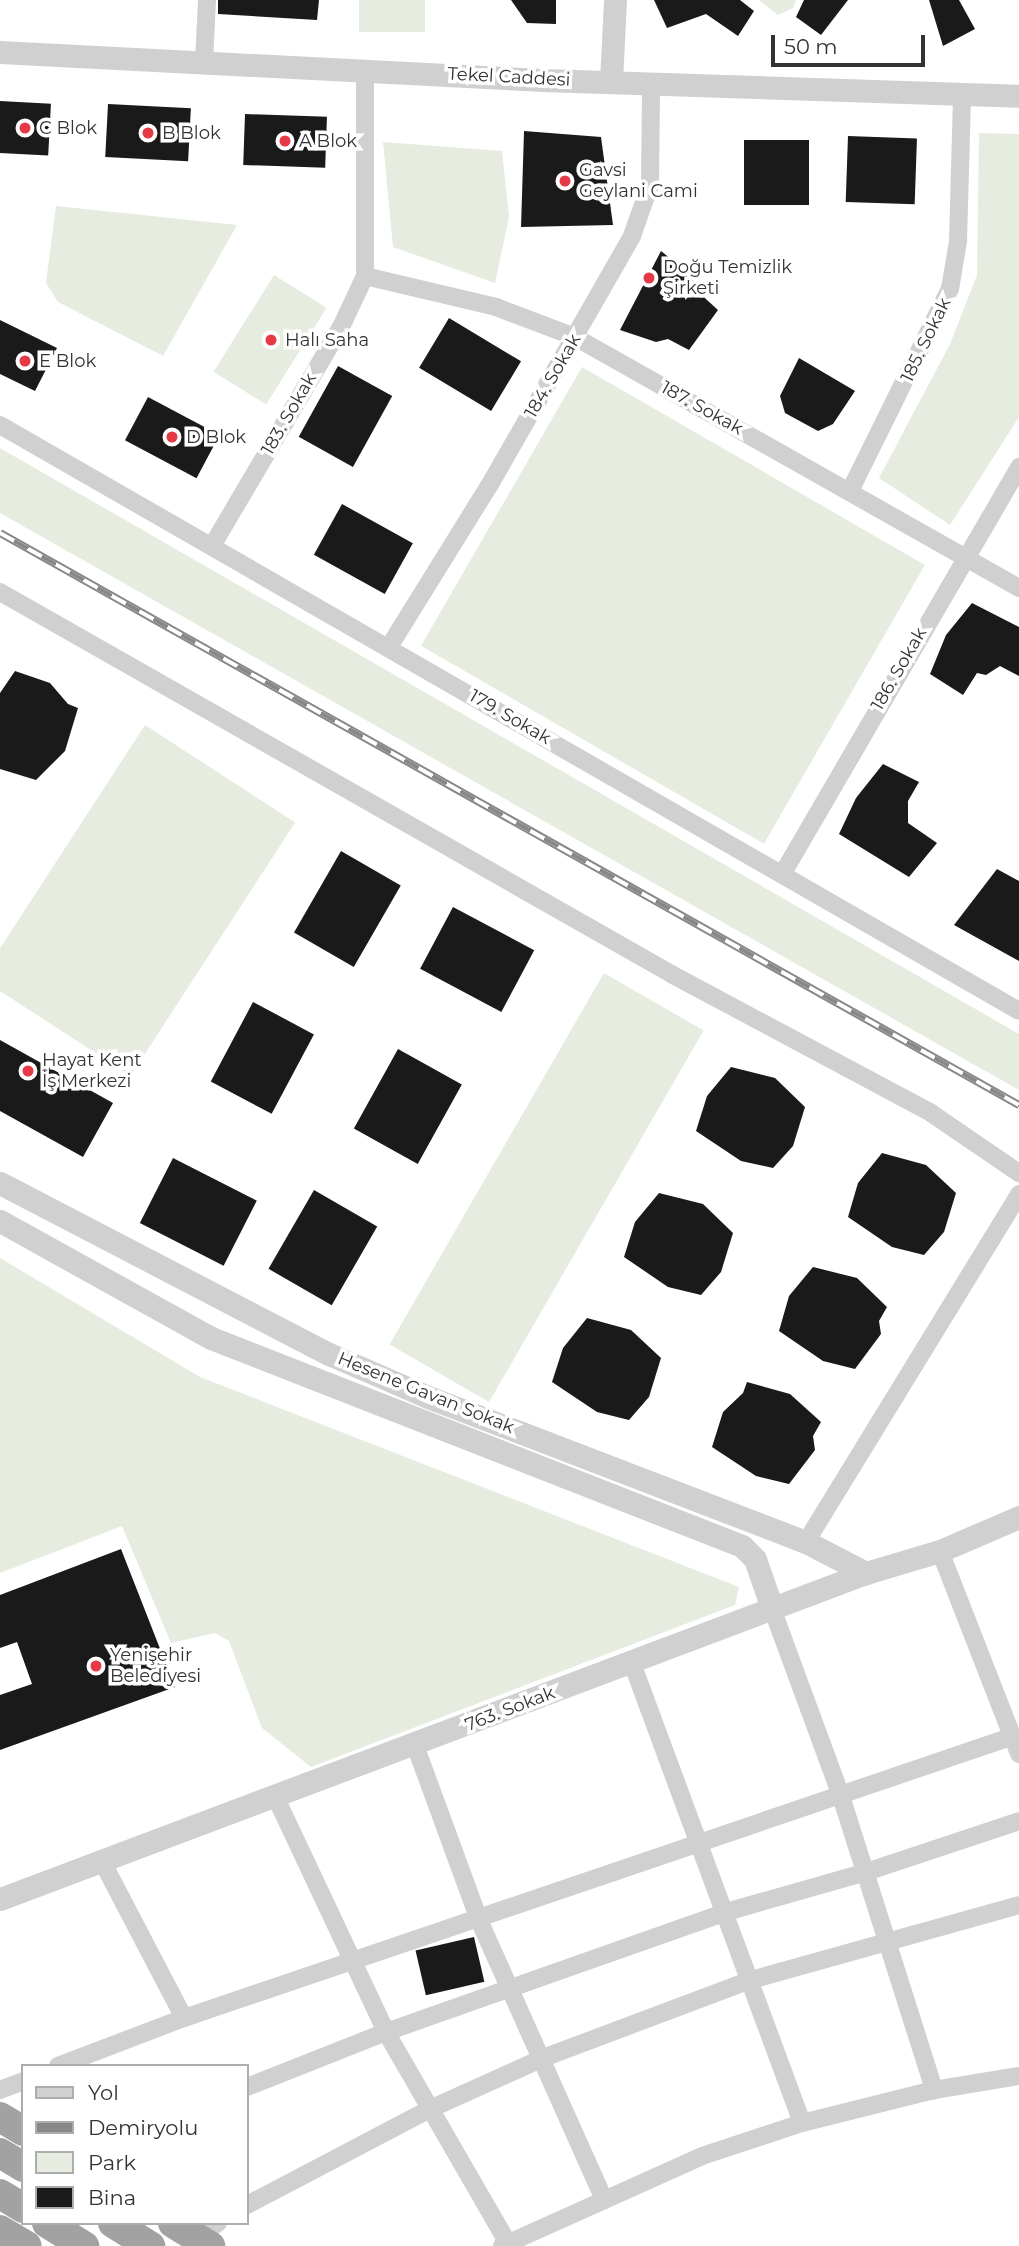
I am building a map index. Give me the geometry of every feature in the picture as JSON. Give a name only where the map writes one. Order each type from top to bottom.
[{"type":"highway","points":[[0,2117],[21,2130]]},
{"type":"highway","points":[[0,2153],[21,2166]]},
{"type":"highway","points":[[0,2194],[21,2207]]},
{"type":"highway","points":[[50,2225],[84,2246]]},
{"type":"highway","points":[[116,2225],[150,2246]]},
{"type":"highway","points":[[0,2230],[27,2246]]},
{"type":"street","points":[[204,62],[208,0]]},
{"type":"street","points":[[611,82],[615,0]]},
{"type":"street","name":"Tekel Caddesi","points":[[0,52],[611,82],[1019,96]]},
{"type":"street","name":"183. Sokak","points":[[212,546],[351,308],[365,276],[365,70]]},
{"type":"street","name":"184. Sokak","points":[[389,647],[575,337],[632,236],[650,185],[651,83]]},
{"type":"street","name":"185. Sokak","points":[[850,491],[950,289],[959,228],[962,94]]},
{"type":"street","name":"187. Sokak","points":[[365,276],[496,307],[575,337],[965,555],[1019,588]]},
{"type":"street","name":"179. Sokak","points":[[0,425],[1019,1011]]},
{"type":"street","name":"186. Sokak","points":[[783,873],[965,555],[1019,467]]},
{"type":"street","points":[[0,592],[673,975],[931,1114],[1019,1173]]},
{"type":"street","name":"Hesene Gavan Sokak","points":[[0,1184],[329,1354],[428,1397],[806,1542],[866,1573]]},
{"type":"street","points":[[806,1542],[1019,1194]]},
{"type":"street","points":[[0,1221],[211,1338],[742,1546],[755,1559],[840,1793],[884,1944],[934,2090]]},
{"type":"street","name":"763. Sokak","points":[[0,1899],[103,1863],[774,1611],[866,1573],[940,1551],[1019,1517]]},
{"type":"street","points":[[940,1551],[1019,1754]]},
{"type":"street","points":[[632,1663],[802,2123]]},
{"type":"street","points":[[63,2064],[184,2018],[351,1964],[698,1845],[840,1793],[1011,1737]]},
{"type":"street","points":[[415,1745],[479,1920],[543,2058],[604,2200]]},
{"type":"street","points":[[276,1798],[351,1964],[505,2245],[702,2156],[802,2123],[934,2090],[1019,2076]]},
{"type":"street","points":[[248,2087],[386,2032],[726,1912],[863,1873],[1019,1821]]},
{"type":"street","points":[[103,1863],[184,2018]]},
{"type":"street","points":[[248,2204],[430,2109],[543,2058],[751,1980],[1019,1905]]},
{"type":"street","points":[[0,2090],[21,2082]]},
{"type":"green space","points":[[359,0],[425,0],[425,32],[359,32]]},
{"type":"green space","points":[[759,0],[796,0],[793,8],[778,15]]},
{"type":"green space","points":[[979,133],[1019,134],[1019,417],[950,525],[879,478],[950,344],[977,275]]},
{"type":"green space","points":[[383,142],[502,151],[509,217],[495,283],[393,247]]},
{"type":"green space","points":[[56,206],[237,225],[163,356],[58,302],[46,283]]},
{"type":"green space","name":"Halı Saha","points":[[274,275],[327,308],[266,405],[214,372]]},
{"type":"green space","points":[[582,367],[925,565],[764,844],[421,646]]},
{"type":"green space","points":[[0,448],[1019,1034],[1019,1090],[0,513]]},
{"type":"green space","points":[[145,725],[295,822],[131,1076],[0,991],[0,948]]},
{"type":"green space","points":[[604,973],[704,1030],[489,1402],[390,1345]]},
{"type":"green space","points":[[0,1258],[200,1377],[739,1587],[735,1605],[311,1767],[262,1728],[229,1641],[215,1633],[171,1643],[122,1526],[0,1573]]},
{"type":"building","points":[[218,0],[319,0],[317,20],[218,14]]},
{"type":"building","points":[[511,0],[556,0],[556,24],[527,23]]},
{"type":"building","points":[[654,0],[740,0],[754,11],[738,36],[706,14],[667,28]]},
{"type":"building","points":[[804,0],[848,0],[821,35],[796,17]]},
{"type":"building","points":[[929,0],[959,0],[975,29],[943,46]]},
{"type":"building","name":"C Blok","points":[[0,101],[51,104],[48,156],[0,153]]},
{"type":"building","name":"B Blok","points":[[108,104],[191,108],[188,161],[105,157]]},
{"type":"building","name":"A Blok","points":[[245,114],[327,117],[325,168],[243,165]]},
{"type":"building","name":"Gavsi Geylani Cami","points":[[524,131],[601,137],[613,225],[521,227]]},
{"type":"building","points":[[848,136],[917,138],[915,204],[846,202]]},
{"type":"building","points":[[744,140],[809,140],[809,205],[744,205]]},
{"type":"building","points":[[661,251],[692,276],[696,290],[718,310],[689,350],[668,339],[656,342],[620,330]]},
{"type":"building","points":[[449,318],[521,361],[491,411],[419,368]]},
{"type":"building","name":"E Blok","points":[[0,320],[57,348],[35,391],[0,374]]},
{"type":"building","points":[[799,358],[855,391],[833,424],[818,431],[785,413],[780,396]]},
{"type":"building","points":[[338,366],[392,396],[353,467],[299,437]]},
{"type":"building","name":"D Blok","points":[[148,397],[220,435],[197,478],[125,440]]},
{"type":"building","points":[[342,504],[413,543],[385,594],[314,555]]},
{"type":"building","points":[[972,603],[1019,627],[1019,676],[1000,666],[986,675],[977,673],[963,695],[930,674],[946,635]]},
{"type":"building","points":[[15,671],[50,683],[68,704],[78,708],[65,751],[36,780],[0,769],[0,693]]},
{"type":"building","points":[[883,764],[919,782],[908,801],[908,823],[937,843],[909,877],[839,834],[856,798]]},
{"type":"building","points":[[341,851],[401,886],[354,967],[294,932]]},
{"type":"building","points":[[997,869],[1019,881],[1019,961],[954,925]]},
{"type":"building","points":[[453,907],[534,950],[501,1012],[420,969]]},
{"type":"building","points":[[253,1002],[314,1034],[272,1114],[211,1081]]},
{"type":"building","name":"Hayat Kent İş Merkezi","points":[[0,1040],[113,1103],[83,1157],[0,1111]]},
{"type":"building","points":[[398,1049],[462,1084],[418,1164],[354,1129]]},
{"type":"building","points":[[731,1067],[775,1078],[805,1107],[793,1146],[773,1168],[741,1161],[696,1131],[707,1096]]},
{"type":"building","points":[[882,1153],[926,1165],[956,1193],[944,1232],[924,1255],[892,1247],[848,1217],[858,1183]]},
{"type":"building","points":[[173,1158],[257,1201],[224,1266],[140,1223]]},
{"type":"building","points":[[314,1190],[377,1226],[332,1305],[268,1269]]},
{"type":"building","points":[[659,1193],[703,1204],[733,1233],[721,1272],[701,1295],[668,1287],[624,1257],[635,1222]]},
{"type":"building","points":[[813,1267],[857,1278],[887,1307],[879,1321],[881,1334],[855,1369],[823,1361],[779,1331],[789,1296]]},
{"type":"building","points":[[587,1318],[631,1330],[661,1358],[649,1397],[629,1420],[597,1412],[552,1382],[563,1348]]},
{"type":"building","points":[[747,1382],[790,1394],[821,1422],[813,1436],[815,1450],[789,1484],[756,1476],[712,1447],[723,1412],[743,1393]]},
{"type":"building","name":"Yenişehir Belediyesi","points":[[121,1549],[175,1687],[0,1750],[0,1695],[32,1684],[17,1642],[0,1648],[0,1595]]},
{"type":"building","points":[[474,1937],[484,1982],[426,1995],[416,1950]]},
{"type":"railway","points":[[0,533],[1019,1105]]},
{"type":"place","name":"C Blok","points":[[25,128]]},
{"type":"place","name":"B Blok","points":[[148,133]]},
{"type":"place","name":"A Blok","points":[[285,141]]},
{"type":"place","name":"Gavsi Geylani Cami","points":[[565,181]]},
{"type":"place","name":"Doğu Temizlik Şirketi","points":[[649,278]]},
{"type":"place","name":"Halı Saha","points":[[271,340]]},
{"type":"place","name":"E Blok","points":[[25,361]]},
{"type":"place","name":"D Blok","points":[[172,437]]},
{"type":"place","name":"Hayat Kent İş Merkezi","points":[[28,1071]]},
{"type":"place","name":"Yenişehir Belediyesi","points":[[96,1666]]}]
